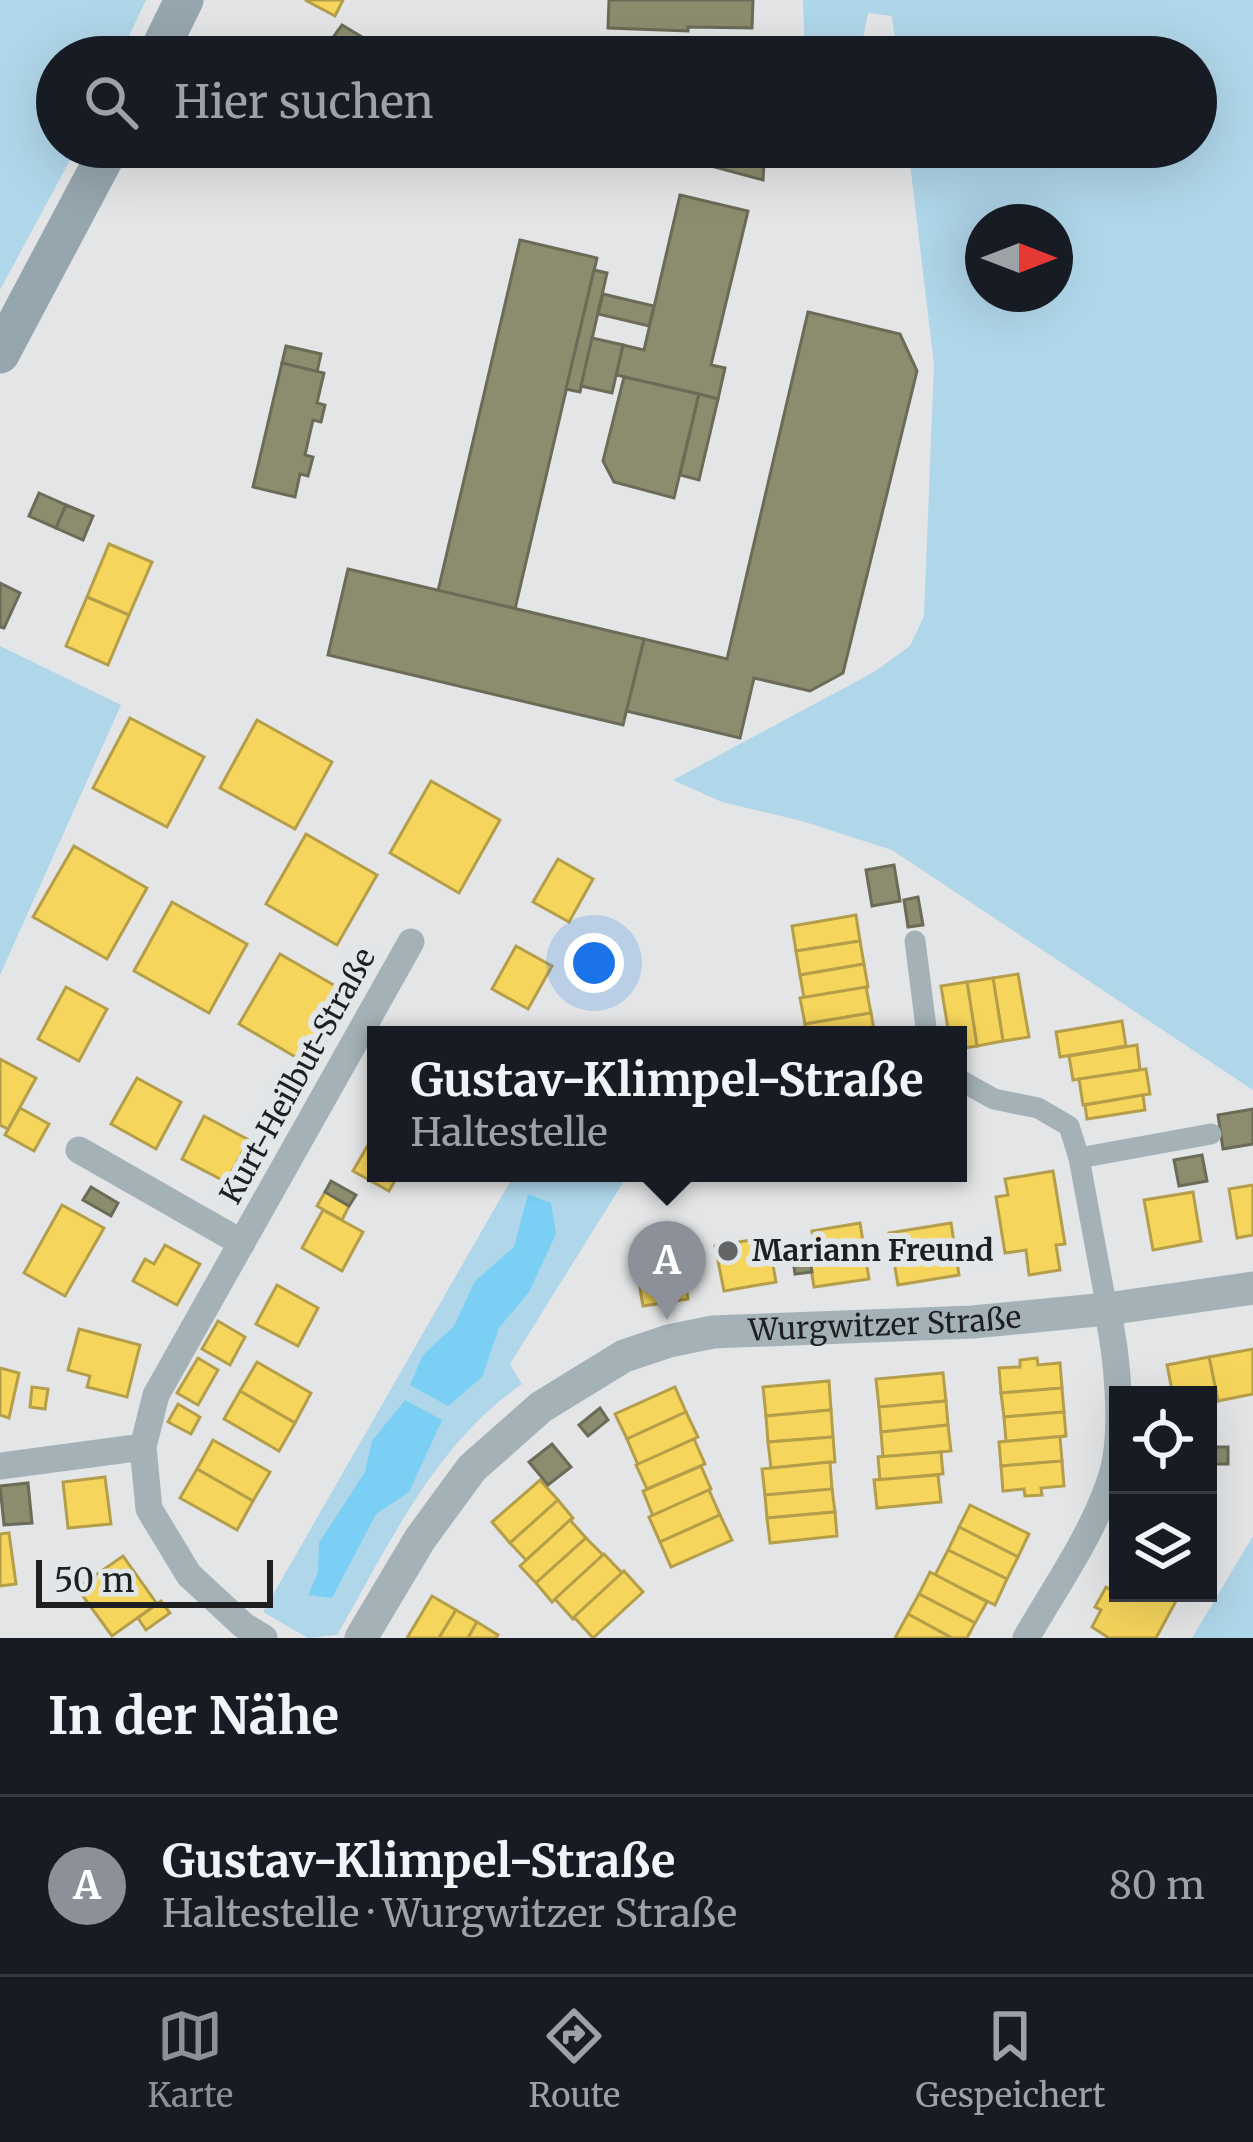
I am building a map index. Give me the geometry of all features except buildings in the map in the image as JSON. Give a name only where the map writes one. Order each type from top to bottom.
[{"type":"main road","points":[[166,36],[184,0]]},
{"type":"main road","points":[[0,355],[99,168]]},
{"type":"street","points":[[915,941],[926,1026]]},
{"type":"street","name":"Kurt-Heilbut-Straße","points":[[264,1638],[189,1576],[149,1509],[143,1448],[156,1395],[411,942]]},
{"type":"street","points":[[967,1084],[994,1099],[1038,1108],[1069,1126],[1079,1158],[1118,1381],[1113,1472],[1084,1538],[1026,1638]]},
{"type":"street","points":[[1079,1158],[1211,1134]]},
{"type":"street","name":"Kurt-Heilbut-Straße","points":[[79,1150],[242,1243]]},
{"type":"street","name":"Wurgwitzer Straße","points":[[361,1638],[420,1539],[472,1468],[541,1407],[624,1356],[669,1340],[713,1332],[866,1329],[1107,1310],[1253,1288]]},
{"type":"street","points":[[0,1466],[143,1448]]},
{"type":"shaded area","points":[[0,0],[146,0],[129,36],[36,36],[36,168],[66,168],[0,290]]},
{"type":"shaded area","points":[[803,0],[1253,0],[1253,1090],[892,850],[722,802],[673,780],[874,672],[910,646],[924,616],[934,364],[911,168],[1217,168],[1217,36],[894,36],[892,16],[868,13],[863,36],[804,36]]},
{"type":"shaded area","points":[[0,646],[121,705],[0,975]]},
{"type":"shaded area","points":[[510,1182],[623,1182],[510,1364],[522,1384],[463,1436],[439,1466],[337,1635],[308,1638],[263,1612]]},
{"type":"shaded area","points":[[1253,1536],[1253,1638],[1192,1638]]},
{"type":"water","points":[[528,1194],[551,1203],[556,1234],[529,1292],[499,1328],[482,1377],[448,1406],[410,1385],[423,1355],[454,1326],[475,1281],[514,1247]]},
{"type":"water","points":[[405,1400],[442,1420],[409,1492],[376,1514],[332,1598],[308,1595],[318,1572],[319,1543],[365,1472],[372,1441]]},
{"type":"place","name":"Mariann Freund","points":[[728,1251]]},
{"type":"place","name":"Gustav-Klimpel-Straße","points":[[667,1320]]}]
